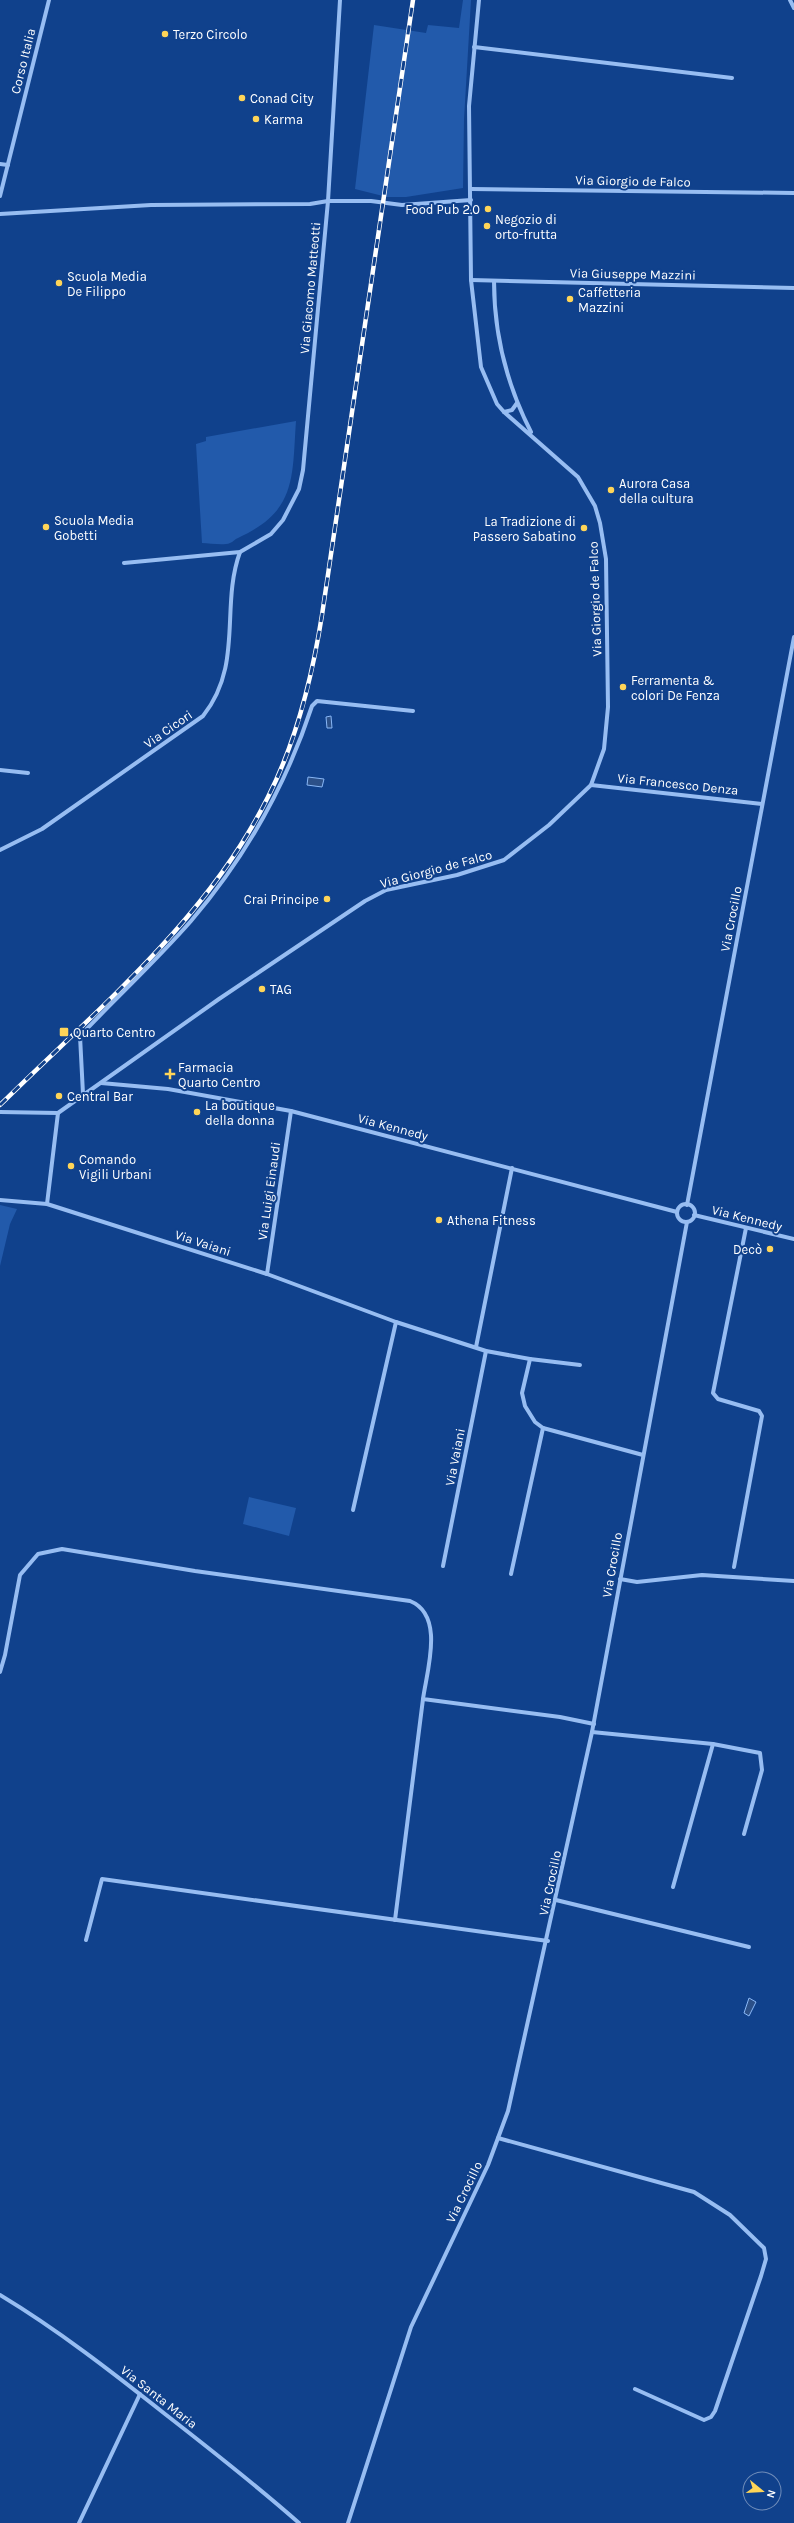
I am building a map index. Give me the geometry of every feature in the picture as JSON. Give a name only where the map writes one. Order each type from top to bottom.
[{"type":"street","name":"Corso Italia","points":[[0,196],[2,181],[8,165],[49,0]]},
{"type":"street","name":"Via Giacomo Matteotti","points":[[240,552],[271,534],[290,510],[299,488],[304,462],[328,201],[340,0]]},
{"type":"street","name":"Via Giorgio de Falco","points":[[58,1113],[83,1094],[365,901],[386,890],[458,875],[504,860],[549,826],[591,785],[604,749],[608,707],[606,559],[600,523],[595,506],[578,477],[532,434],[504,412],[497,404],[481,367],[471,280],[469,106],[479,0]]},
{"type":"street","points":[[790,0],[794,8]]},
{"type":"street","points":[[474,46],[732,78]]},
{"type":"street","points":[[0,164],[8,165]]},
{"type":"street","name":"Via Giorgio de Falco","points":[[471,189],[794,193]]},
{"type":"street","points":[[0,214],[151,205],[310,204],[328,201],[371,201],[402,206],[470,200]]},
{"type":"street","name":"Via Giuseppe Mazzini","points":[[471,280],[794,288]]},
{"type":"street","name":"Via Giorgio de Falco","points":[[494,281],[497,327],[517,403],[532,434]]},
{"type":"street","points":[[504,412],[512,410],[517,403]]},
{"type":"street","points":[[124,562],[240,552]]},
{"type":"street","name":"Via Cicori","points":[[0,850],[42,829],[203,716],[213,703],[226,670],[235,572],[240,552]]},
{"type":"street","name":"Via Crocillo","points":[[687,1205],[794,637]]},
{"type":"street","points":[[83,1094],[80,1036],[166,948],[224,879],[251,840],[287,773],[312,706],[317,701],[412,711]]},
{"type":"street","points":[[0,770],[28,773]]},
{"type":"street","name":"Via Francesco Denza","points":[[591,785],[762,804]]},
{"type":"street","name":"Via Kennedy","points":[[100,1083],[168,1089],[291,1111],[677,1212]]},
{"type":"street","name":"Via Luigi Einaudi","points":[[267,1274],[291,1111]]},
{"type":"street","points":[[0,1112],[58,1113],[47,1204]]},
{"type":"street","points":[[476,1347],[512,1168]]},
{"type":"street","name":"Via Vaiani","points":[[0,1200],[47,1204],[267,1274],[396,1322],[486,1351],[580,1366]]},
{"type":"street","points":[[687,1205],[692,1207],[694,1215],[687,1222],[679,1219],[677,1212],[681,1206],[687,1205]]},
{"type":"street","name":"Via Kennedy","points":[[694,1215],[794,1239]]},
{"type":"street","name":"Via Crocillo","points":[[348,2523],[411,2327],[488,2165],[508,2111],[548,1941],[594,1724],[687,1222]]},
{"type":"street","points":[[734,1567],[762,1416],[759,1411],[718,1399],[713,1393],[746,1228]]},
{"type":"street","points":[[353,1510],[396,1322]]},
{"type":"street","name":"Via Vaiani","points":[[443,1566],[486,1351]]},
{"type":"street","points":[[530,1359],[522,1388],[522,1398],[530,1416],[543,1428],[643,1455]]},
{"type":"street","points":[[511,1574],[543,1428]]},
{"type":"street","points":[[0,1672],[5,1655],[20,1575],[38,1554],[62,1549],[195,1571],[415,1603],[424,1610],[431,1625],[395,1920]]},
{"type":"street","points":[[620,1579],[637,1582],[702,1575],[794,1581]]},
{"type":"street","points":[[423,1699],[560,1717],[594,1724]]},
{"type":"street","points":[[592,1732],[713,1744],[756,1751],[762,1757],[762,1770],[744,1834]]},
{"type":"street","points":[[673,1887],[713,1744]]},
{"type":"street","points":[[86,1940],[102,1878],[548,1941]]},
{"type":"street","points":[[556,1900],[749,1947]]},
{"type":"street","points":[[498,2138],[694,2192],[730,2215],[764,2248],[766,2259],[761,2276],[711,2417],[704,2420],[635,2389]]},
{"type":"street","name":"Via Santa Maria","points":[[0,2295],[59,2333],[140,2394],[256,2485],[299,2523]]},
{"type":"street","points":[[79,2523],[140,2394]]},
{"type":"shaded area","points":[[463,0],[471,0],[464,119],[463,188],[406,197],[387,197],[355,189],[374,25],[426,33],[428,25],[459,28]]},
{"type":"shaded area","points":[[296,421],[294,460],[288,491],[281,504],[271,516],[257,528],[237,538],[231,543],[202,543],[196,444],[206,441],[206,437]]},
{"type":"shaded area","points":[[331,716],[332,728],[327,728],[326,717]]},
{"type":"shaded area","points":[[308,777],[324,779],[322,787],[307,785]]},
{"type":"shaded area","points":[[0,1205],[17,1209],[10,1224],[0,1266]]},
{"type":"shaded area","points":[[249,1497],[296,1508],[289,1536],[243,1524]]},
{"type":"shaded area","points":[[749,1998],[756,2002],[749,2016],[744,2013]]},
{"type":"railway","points":[[0,1105],[147,962],[214,884],[243,842],[268,797],[287,753],[308,685],[322,615],[413,0]]},
{"type":"place","name":"Terzo Circolo","points":[[165,34]]},
{"type":"place","name":"Conad City","points":[[242,98]]},
{"type":"place","name":"Karma","points":[[256,119]]},
{"type":"place","name":"Food Pub 2.0","points":[[488,209]]},
{"type":"place","name":"Negozio di orto-frutta","points":[[487,226]]},
{"type":"place","name":"Scuola Media De Filippo","points":[[59,283]]},
{"type":"place","name":"Caffetteria Mazzini","points":[[570,299]]},
{"type":"place","name":"Aurora Casa della cultura","points":[[611,490]]},
{"type":"place","name":"Scuola Media Gobetti","points":[[46,527]]},
{"type":"place","name":"La Tradizione di Passero Sabatino","points":[[584,528]]},
{"type":"place","name":"Ferramenta & colori De Fenza","points":[[623,687]]},
{"type":"place","name":"Crai Principe","points":[[327,899]]},
{"type":"place","name":"TAG","points":[[262,989]]},
{"type":"place","name":"Quarto Centro","points":[[64,1032]]},
{"type":"place","name":"Farmacia Quarto Centro","points":[[170,1074]]},
{"type":"place","name":"Central Bar","points":[[59,1096]]},
{"type":"place","name":"La boutique della donna","points":[[197,1112]]},
{"type":"place","name":"Comando Vigili Urbani","points":[[71,1166]]},
{"type":"place","name":"Athena Fitness","points":[[439,1220]]},
{"type":"place","name":"Decò","points":[[770,1249]]}]
